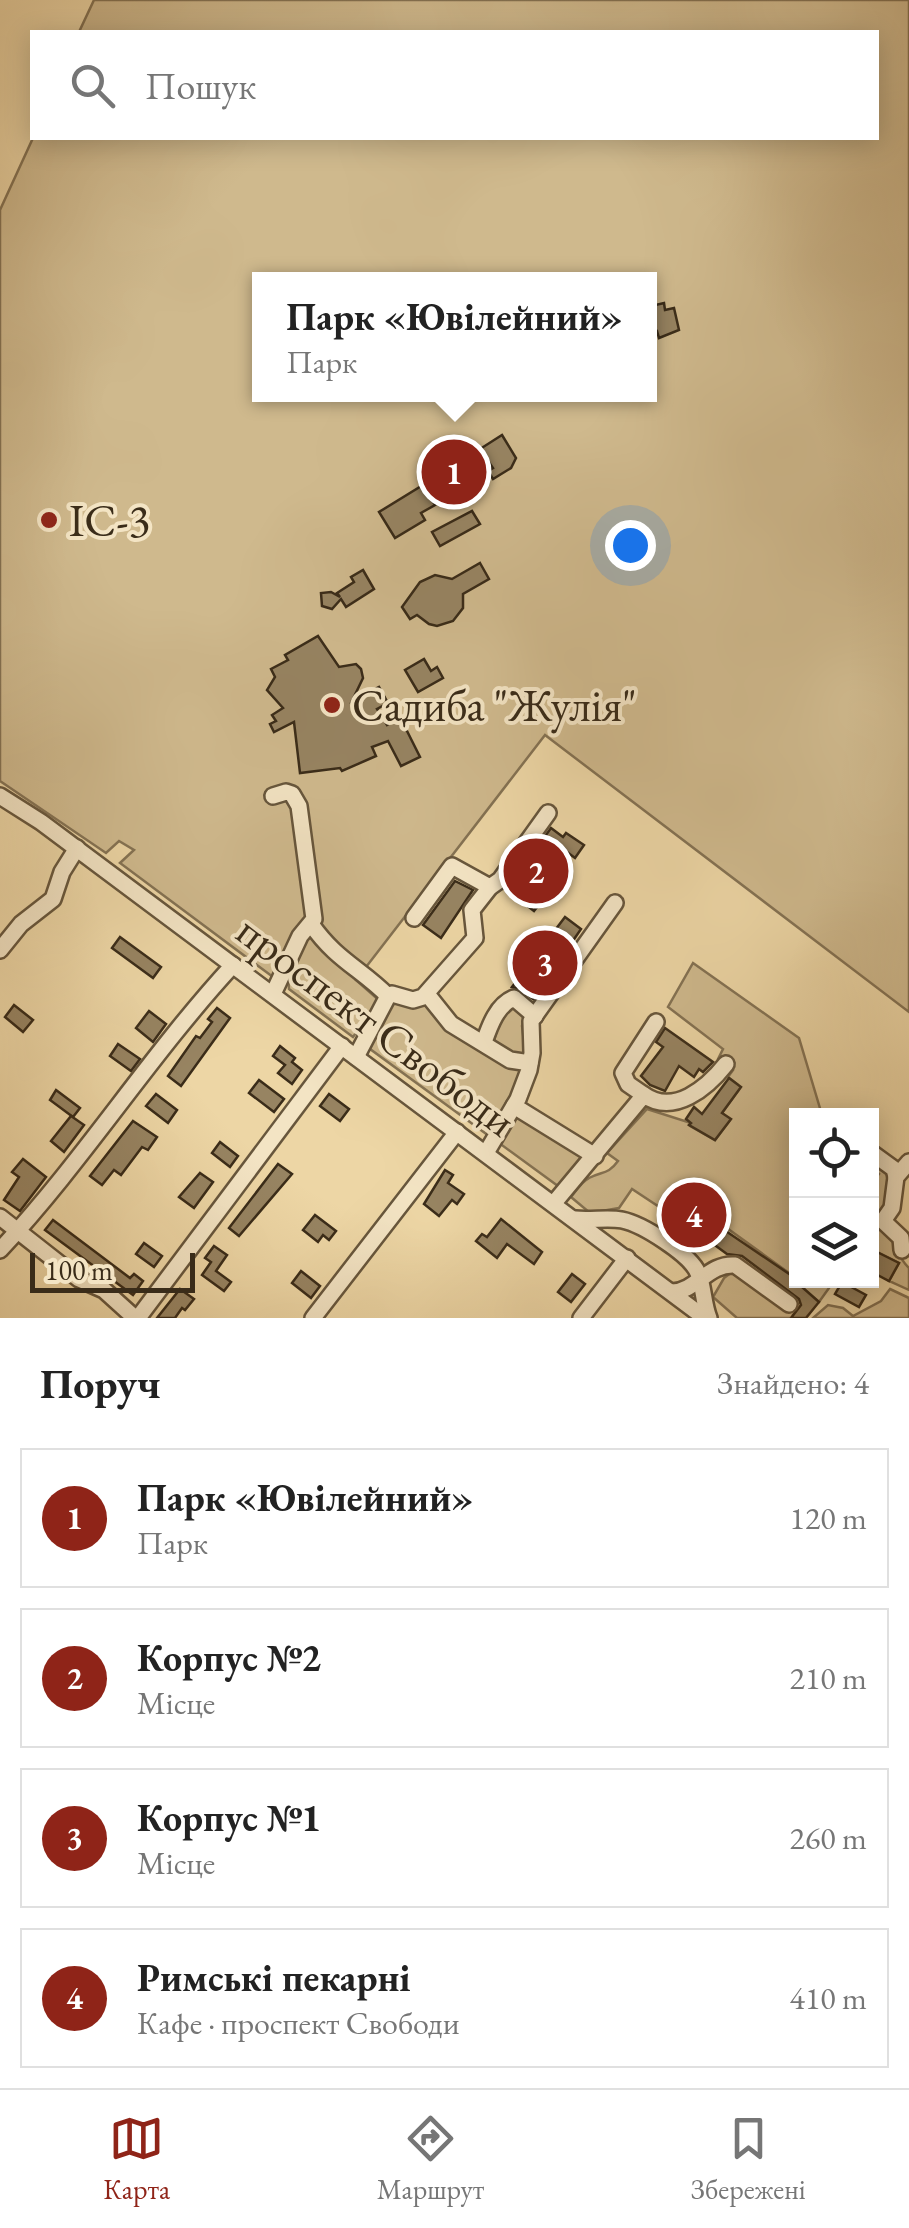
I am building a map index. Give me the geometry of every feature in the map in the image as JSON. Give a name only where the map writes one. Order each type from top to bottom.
[{"type":"street","points":[[273,796],[292,794],[299,806],[314,918],[300,936],[273,994]]},
{"type":"street","name":"проспект Свободи","points":[[0,796],[76,848],[707,1318]]},
{"type":"street","points":[[356,1057],[388,996],[413,1000],[427,994],[475,938],[472,910],[500,880],[548,813]]},
{"type":"street","points":[[0,950],[21,924],[53,899],[76,848]]},
{"type":"street","points":[[414,918],[452,866],[490,887]]},
{"type":"street","points":[[486,1153],[514,1106],[530,1063],[530,1029],[536,1016],[615,903]]},
{"type":"street","points":[[311,924],[347,965],[388,996]]},
{"type":"street","points":[[0,1250],[106,1126],[188,1017],[233,965]]},
{"type":"street","points":[[427,994],[452,1024],[510,1060],[530,1063]]},
{"type":"street","points":[[484,1042],[496,1014],[512,998],[536,1016]]},
{"type":"street","points":[[656,1022],[624,1072],[628,1084],[644,1095],[661,1104],[684,1099],[714,1079],[726,1064]]},
{"type":"street","points":[[0,1218],[79,1279],[104,1290],[137,1318],[342,1046]]},
{"type":"street","points":[[554,1203],[644,1095]]},
{"type":"street","points":[[514,1106],[596,1156]]},
{"type":"street","points":[[313,1318],[457,1132]]},
{"type":"street","points":[[879,1158],[894,1169],[896,1176],[892,1208],[883,1222],[902,1238],[907,1253]]},
{"type":"street","points":[[896,1176],[909,1162]]},
{"type":"street","points":[[575,1219],[636,1224],[692,1262],[700,1277],[707,1318]]},
{"type":"street","points":[[610,1245],[608,1230],[613,1220]]},
{"type":"street","points":[[582,1318],[627,1258]]},
{"type":"street","points":[[672,1292],[686,1290],[700,1277],[726,1264],[735,1264],[788,1304]]},
{"type":"shaded area","points":[[94,0],[909,0],[909,1012],[545,735],[356,980],[381,1002],[364,1038],[356,1033],[353,1037],[289,989],[288,975],[273,977],[120,863],[134,850],[119,841],[106,853],[0,781],[0,210],[32,140],[879,140],[879,30],[80,30]]},
{"type":"shaded area","points":[[693,963],[799,1038],[820,1108],[789,1108],[789,1273],[713,1218],[717,1211],[690,1193],[673,1216],[632,1189],[619,1208],[590,1213],[571,1197],[586,1179],[608,1171],[618,1161],[607,1153],[647,1109],[691,1123],[690,1126],[715,1140],[730,1120],[722,1113],[738,1091],[737,1084],[728,1077],[733,1070],[718,1059],[723,1049],[668,1007]]},
{"type":"shaded area","points":[[396,999],[425,1001],[440,1022],[525,1067],[508,1108],[489,1136],[366,1046],[388,1003]]},
{"type":"shaded area","points":[[512,1003],[526,1014],[522,1026],[526,1058],[513,1056],[494,1041],[500,1018]]},
{"type":"shaded area","points":[[520,1114],[586,1153],[558,1186],[499,1143],[514,1116]]},
{"type":"shaded area","points":[[879,1167],[888,1173],[886,1215],[879,1220]]},
{"type":"shaded area","points":[[879,1227],[884,1228],[909,1268],[909,1290],[889,1281],[899,1263],[879,1253]]},
{"type":"shaded area","points":[[732,1272],[784,1309],[801,1288],[829,1288],[819,1302],[810,1295],[793,1315],[796,1318],[737,1318],[713,1297]]},
{"type":"shaded area","points":[[890,1289],[909,1298],[909,1318],[813,1318],[828,1305],[843,1308],[853,1316],[881,1301]]},
{"type":"building","points":[[664,303],[665,310],[674,308],[679,330],[659,338],[657,305]]},
{"type":"building","points":[[502,435],[516,458],[511,468],[493,479],[488,471],[493,468],[480,449]]},
{"type":"building","points":[[466,457],[478,476],[448,494],[437,475]]},
{"type":"building","points":[[423,485],[435,505],[421,513],[425,520],[395,538],[379,512]]},
{"type":"building","points":[[472,511],[480,524],[440,546],[432,532]]},
{"type":"building","points":[[480,563],[489,579],[463,594],[463,608],[453,621],[437,626],[417,615],[410,619],[402,607],[420,582],[435,575],[452,579]]},
{"type":"building","points":[[363,570],[374,589],[346,607],[341,599],[332,609],[322,606],[321,593],[331,592],[340,597],[337,593],[354,582],[351,577]]},
{"type":"building","name":"Садиба \"Жулія\"","points":[[318,636],[339,667],[356,664],[361,669],[363,678],[352,701],[379,687],[388,703],[377,709],[387,725],[400,717],[420,757],[401,766],[388,741],[372,747],[376,756],[342,771],[340,768],[300,773],[294,722],[274,732],[270,724],[276,721],[272,715],[283,708],[267,690],[275,677],[271,669],[288,660],[285,655]]},
{"type":"building","points":[[424,659],[431,671],[437,667],[443,678],[418,692],[405,670]]},
{"type":"building","points":[[551,828],[584,845],[575,858],[567,852],[535,898],[541,902],[534,911],[509,886]]},
{"type":"building","points":[[455,881],[473,890],[441,938],[423,925]]},
{"type":"building","points":[[565,917],[581,929],[533,999],[512,987]]},
{"type":"building","points":[[120,937],[161,967],[153,978],[112,948]]},
{"type":"building","points":[[14,1005],[33,1020],[23,1032],[5,1017]]},
{"type":"building","points":[[217,1008],[230,1018],[181,1086],[168,1076],[196,1036],[200,1038],[212,1022],[208,1019]]},
{"type":"building","points":[[149,1011],[166,1024],[153,1042],[136,1028]]},
{"type":"building","points":[[665,1028],[713,1062],[703,1072],[699,1069],[694,1077],[679,1066],[665,1091],[641,1076],[663,1047],[656,1042]]},
{"type":"building","points":[[118,1044],[140,1059],[131,1071],[110,1056]]},
{"type":"building","points":[[280,1046],[302,1070],[292,1084],[278,1073],[285,1065],[273,1056]]},
{"type":"building","points":[[729,1078],[741,1087],[722,1113],[731,1119],[715,1140],[689,1125],[686,1119],[694,1107],[702,1114]]},
{"type":"building","points":[[259,1080],[284,1099],[274,1112],[249,1093]]},
{"type":"building","points":[[56,1090],[80,1108],[73,1117],[50,1100]]},
{"type":"building","points":[[156,1094],[177,1110],[168,1123],[146,1106]]},
{"type":"building","points":[[329,1094],[349,1109],[340,1121],[320,1106]]},
{"type":"building","points":[[71,1116],[84,1125],[64,1152],[51,1141]]},
{"type":"building","points":[[133,1121],[157,1137],[148,1150],[142,1147],[121,1175],[114,1170],[102,1185],[90,1176]]},
{"type":"building","points":[[220,1142],[238,1156],[230,1167],[212,1153]]},
{"type":"building","points":[[23,1159],[46,1177],[20,1211],[4,1200],[19,1177],[12,1172]]},
{"type":"building","points":[[278,1164],[292,1174],[239,1236],[229,1228]]},
{"type":"building","points":[[445,1170],[453,1175],[448,1183],[464,1194],[457,1204],[452,1200],[439,1216],[424,1204]]},
{"type":"building","points":[[200,1173],[213,1182],[194,1208],[179,1197]]},
{"type":"building","points":[[704,1182],[712,1187],[703,1202],[710,1206],[705,1212],[713,1218],[711,1221],[789,1274],[789,1288],[803,1288],[819,1302],[806,1318],[791,1318],[801,1305],[799,1299],[742,1256],[727,1254],[697,1232],[688,1245],[669,1231],[677,1219],[673,1216],[689,1192],[695,1197]]},
{"type":"building","points":[[315,1215],[336,1231],[329,1240],[323,1235],[318,1242],[303,1230]]},
{"type":"building","points":[[501,1219],[542,1252],[534,1264],[507,1244],[497,1258],[476,1241],[482,1234],[487,1237]]},
{"type":"building","points":[[53,1220],[130,1278],[134,1274],[143,1281],[133,1295],[45,1230]]},
{"type":"building","points":[[144,1243],[162,1256],[154,1267],[136,1254]]},
{"type":"building","points":[[214,1246],[227,1255],[216,1271],[231,1282],[224,1291],[202,1275],[211,1262],[205,1258]]},
{"type":"building","points":[[879,1253],[899,1263],[889,1281],[879,1276]]},
{"type":"building","points":[[301,1271],[320,1286],[311,1298],[292,1283]]},
{"type":"building","points":[[572,1274],[585,1284],[571,1302],[558,1292]]},
{"type":"building","points":[[838,1288],[853,1288],[866,1295],[859,1307],[835,1294]]},
{"type":"building","points":[[180,1289],[194,1299],[175,1318],[157,1318]]},
{"type":"place","name":"Парк «Ювілейний»","points":[[454,472]]},
{"type":"place","name":"ІС-3","points":[[49,520]]},
{"type":"place","name":"Садиба \"Жулія\"","points":[[332,705]]},
{"type":"place","name":"Корпус №2","points":[[536,871]]},
{"type":"place","name":"Корпус №1","points":[[545,963]]},
{"type":"place","name":"Римські пекарні","points":[[694,1215]]}]
